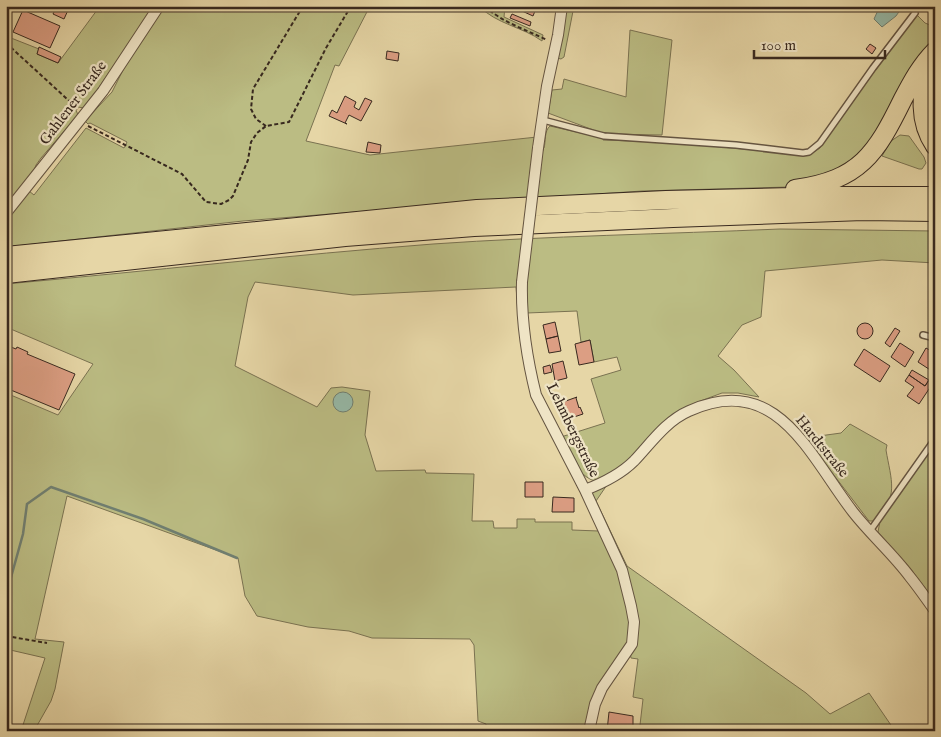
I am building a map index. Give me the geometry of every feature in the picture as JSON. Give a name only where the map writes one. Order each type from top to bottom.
[{"type":"highway","points":[[666,200],[718,193],[796,189],[835,179],[853,170],[872,153],[887,130],[923,64],[935,51]]},
{"type":"highway","points":[[935,67],[923,93],[923,114],[928,135],[935,146]]},
{"type":"highway","points":[[9,256],[477,209],[666,200],[832,196],[935,196]]},
{"type":"highway","points":[[6,274],[345,237],[464,228],[853,211],[935,212]]},
{"type":"street","name":"Gahlener Straße","points":[[6,213],[103,91],[159,6]]},
{"type":"street","name":"Lehmbergstraße","points":[[562,6],[538,148],[522,282],[524,326],[536,395],[585,490],[626,581],[634,622],[632,644],[602,688],[595,704],[589,731]]},
{"type":"street","name":"Hardtstraße","points":[[585,490],[604,482],[633,462],[664,429],[682,414],[720,400],[744,401],[772,412],[791,428],[818,461],[852,511],[910,576],[935,611]]},
{"type":"lane","points":[[543,120],[604,136],[720,143],[803,153],[809,152],[820,143],[873,68],[915,14]]},
{"type":"lane","points":[[923,335],[935,338]]},
{"type":"lane","points":[[870,532],[935,438]]},
{"type":"path","points":[[266,126],[256,119],[251,109],[253,89],[303,6]]},
{"type":"path","points":[[6,43],[82,118],[182,174],[206,202],[220,204],[233,196],[248,160],[251,142],[257,133],[266,126],[289,122],[326,48],[351,6]]},
{"type":"path","points":[[485,6],[507,21],[550,41]]},
{"type":"path","points":[[6,636],[47,643]]},
{"type":"green space","points":[[100,6],[154,6],[85,108],[77,107],[78,115],[41,158],[33,173],[6,207],[6,36],[39,49],[37,54],[58,63]]},
{"type":"green space","points":[[163,6],[370,6],[339,66],[335,65],[306,141],[370,155],[537,137],[529,198],[243,221],[6,247],[6,220],[29,191],[34,195],[86,128],[124,148],[127,142],[85,121],[112,92],[125,66]]},
{"type":"green space","points":[[479,6],[505,6],[504,17],[543,35],[542,41],[493,17]]},
{"type":"green space","points":[[565,6],[574,6],[564,57],[561,59],[557,58]]},
{"type":"green space","points":[[917,15],[925,23],[935,27],[935,44],[854,164],[789,187],[642,191],[536,198],[542,148],[544,148],[546,133],[550,126],[603,138],[603,140],[666,142],[809,155],[820,148],[868,79]]},
{"type":"green space","points":[[630,30],[672,40],[662,135],[604,134],[548,113],[552,90],[562,89],[564,79],[626,97]]},
{"type":"green space","points":[[900,135],[909,136],[924,157],[926,163],[922,169],[882,156],[891,141]]},
{"type":"green space","points":[[780,229],[935,231],[935,263],[882,260],[765,271],[761,317],[742,325],[718,356],[759,397],[738,393],[722,393],[695,403],[668,422],[625,465],[595,481],[578,469],[561,437],[605,423],[591,379],[621,370],[617,357],[594,362],[590,340],[581,342],[577,311],[527,313],[517,299],[516,287],[353,295],[255,282],[248,297],[235,366],[317,407],[331,388],[342,387],[370,391],[365,435],[376,471],[425,470],[426,473],[474,474],[472,521],[493,521],[494,528],[517,528],[517,519],[535,519],[535,522],[572,522],[572,530],[599,531],[622,577],[630,614],[629,643],[586,731],[486,731],[486,724],[478,721],[474,645],[470,639],[372,638],[349,631],[308,627],[257,616],[245,596],[238,558],[67,496],[35,639],[64,642],[55,689],[51,701],[34,731],[21,731],[45,658],[6,649],[6,393],[58,415],[93,364],[6,327],[6,284],[433,244]]},
{"type":"green space","points":[[850,424],[887,445],[886,450],[892,488],[891,496],[882,513],[874,521],[869,521],[804,436],[806,432],[812,437],[841,433]]},
{"type":"green space","points":[[935,442],[935,601],[910,568],[878,532],[880,521]]},
{"type":"green space","points":[[609,482],[596,501],[627,566],[806,693],[830,714],[869,693],[895,731],[647,731],[640,725],[643,699],[633,697],[638,659],[631,658],[630,652],[637,628],[590,491]]},
{"type":"shaded area","points":[[880,6],[903,6],[896,16],[882,27],[874,19]]},
{"type":"shaded area","points":[[343,392],[350,395],[353,402],[350,409],[343,412],[336,409],[333,402],[336,395]]},
{"type":"building","points":[[57,6],[69,8],[64,19],[53,14]]},
{"type":"building","points":[[524,6],[537,6],[533,16],[522,11]]},
{"type":"building","points":[[23,10],[60,26],[50,48],[13,32]]},
{"type":"building","points":[[512,14],[531,22],[530,26],[510,18]]},
{"type":"building","points":[[870,44],[876,48],[872,54],[866,49]]},
{"type":"building","points":[[39,47],[61,57],[58,63],[37,54]]},
{"type":"building","points":[[387,51],[399,53],[398,61],[386,59]]},
{"type":"building","points":[[345,96],[356,102],[354,107],[359,110],[365,98],[372,101],[361,121],[349,115],[345,123],[347,124],[329,116],[332,110],[337,113]]},
{"type":"building","points":[[368,142],[381,145],[380,153],[366,152]]},
{"type":"building","points":[[555,322],[558,336],[546,339],[543,325]]},
{"type":"building","points":[[862,323],[868,323],[873,328],[871,337],[862,339],[857,334],[857,328]]},
{"type":"building","points":[[895,328],[900,331],[890,347],[885,343]]},
{"type":"building","points":[[558,336],[561,351],[549,353],[546,339]]},
{"type":"building","points":[[590,340],[594,362],[579,365],[575,344]]},
{"type":"building","points":[[900,343],[914,352],[905,367],[891,357]]},
{"type":"building","points":[[6,345],[16,349],[17,347],[28,352],[27,354],[75,374],[59,410],[6,388]]},
{"type":"building","points":[[926,348],[935,353],[935,373],[918,362]]},
{"type":"building","points":[[864,349],[890,366],[880,382],[854,365]]},
{"type":"building","points":[[563,361],[567,378],[555,381],[552,364]]},
{"type":"building","points":[[550,365],[552,372],[544,374],[543,367]]},
{"type":"building","points":[[912,370],[929,380],[925,386],[909,375]]},
{"type":"building","points":[[909,375],[925,386],[929,380],[933,383],[919,404],[907,396],[914,387],[905,381]]},
{"type":"building","points":[[577,397],[579,408],[583,414],[568,419],[563,402]]},
{"type":"building","points":[[525,482],[543,482],[543,497],[525,497]]},
{"type":"building","points":[[553,497],[574,498],[574,512],[552,512]]},
{"type":"building","points":[[609,712],[633,716],[633,731],[607,731]]},
{"type":"waterway","points":[[6,587],[10,581],[23,534],[27,504],[51,487],[143,519],[237,558]]}]
